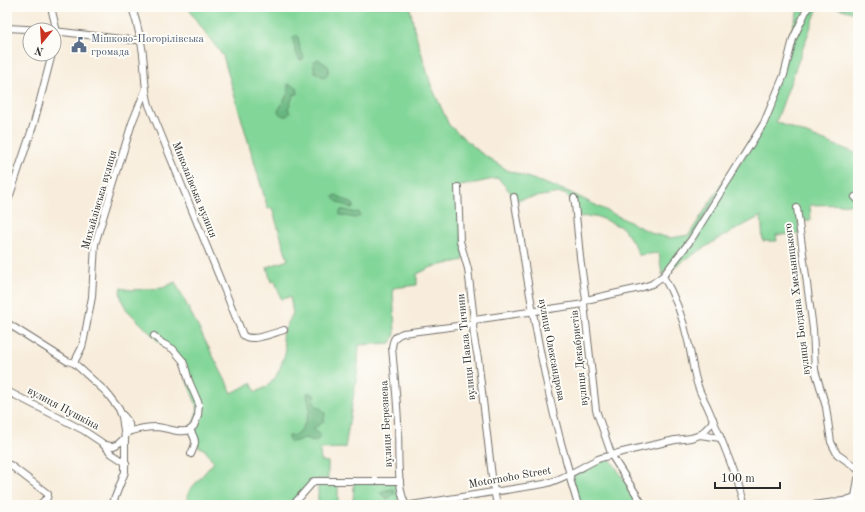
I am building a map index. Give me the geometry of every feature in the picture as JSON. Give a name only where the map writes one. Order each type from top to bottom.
[{"type":"street","points":[[51,7],[54,22]]},
{"type":"street","name":"Миколаївська вулиця","points":[[132,7],[137,24],[144,65],[145,91],[152,114],[243,335],[247,338],[254,339],[284,330]]},
{"type":"street","points":[[474,322],[585,302],[652,284],[663,276],[691,240],[764,123],[784,75],[792,39],[807,8]]},
{"type":"street","points":[[7,28],[22,29]]},
{"type":"street","points":[[62,33],[140,40]]},
{"type":"street","points":[[7,204],[34,123],[50,62]]},
{"type":"street","name":"Михайлівська вулиця","points":[[74,363],[82,347],[92,298],[95,244],[132,123],[145,91]]},
{"type":"street","name":"вулиця Павла Тичини","points":[[458,187],[460,241],[468,269],[494,491],[497,505]]},
{"type":"street","name":"вулиця Олександрова","points":[[514,196],[532,311],[551,404],[578,505]]},
{"type":"street","name":"вулиця Декабристів","points":[[574,198],[596,410],[612,456],[643,505]]},
{"type":"street","name":"вулиця Богдана Хмельницького","points":[[797,208],[814,344],[815,370],[826,407],[831,442],[837,454],[850,462],[858,470]]},
{"type":"street","points":[[858,234],[858,276]]},
{"type":"street","points":[[663,276],[670,288],[682,318],[696,381],[738,480],[745,505]]},
{"type":"street","name":"вулиця Березнева","points":[[406,505],[402,495],[400,481],[398,424],[392,347],[393,340],[398,335],[403,333],[474,322]]},
{"type":"street","points":[[7,323],[67,361],[74,363],[106,392],[129,425],[121,442],[114,446],[103,444]]},
{"type":"street","points":[[126,434],[135,430],[151,427],[182,431],[190,430],[194,426],[198,416],[199,404],[189,382],[183,361],[173,349],[162,344],[154,336]]},
{"type":"street","name":"вулиця Пушкіна","points":[[7,391],[83,430],[103,444],[112,454],[126,462]]},
{"type":"street","points":[[700,435],[713,419]]},
{"type":"street","points":[[190,430],[196,440],[191,454]]},
{"type":"street","points":[[112,505],[122,483],[125,472],[126,434]]},
{"type":"street","name":"Motornoho Street","points":[[411,505],[544,484],[570,475],[598,459],[618,453],[700,435],[720,438]]},
{"type":"street","points":[[10,465],[48,494],[47,498],[38,505]]},
{"type":"street","points":[[293,505],[314,481],[318,480],[400,481]]},
{"type":"street","points":[[850,505],[856,496],[858,482]]},
{"type":"street","points":[[812,505],[843,500],[856,496]]},
{"type":"green space","points":[[188,7],[410,7],[414,28],[431,85],[449,125],[481,153],[507,170],[569,192],[654,234],[670,238],[689,235],[762,121],[799,7],[806,7],[770,109],[690,239],[662,275],[659,253],[638,255],[636,247],[623,228],[596,216],[577,217],[572,202],[568,196],[564,194],[560,193],[516,200],[498,178],[457,187],[464,260],[432,267],[417,274],[417,285],[393,288],[395,334],[391,343],[359,345],[358,368],[345,448],[320,449],[321,461],[328,462],[328,479],[318,479],[292,505],[186,505],[189,491],[214,462],[205,450],[196,445],[192,427],[198,409],[177,355],[161,344],[127,310],[122,301],[120,291],[121,288],[131,290],[163,288],[175,282],[232,393],[251,383],[256,392],[268,386],[275,378],[286,351],[282,335],[293,313],[290,297],[281,299],[275,281],[271,282],[267,267],[288,260],[272,208],[268,209],[223,56]]},
{"type":"green space","points":[[810,7],[818,7],[776,122],[858,154],[858,204],[810,205],[811,220],[798,222],[799,234],[776,235],[777,241],[763,241],[761,216],[718,239],[669,270],[756,139],[788,55]]},
{"type":"green space","points":[[835,7],[858,7],[858,14]]},
{"type":"green space","points":[[296,35],[298,37],[300,50],[304,57],[302,60],[299,59],[295,50],[293,38]]},
{"type":"green space","points":[[318,59],[328,66],[329,70],[325,78],[315,72],[313,62]]},
{"type":"green space","points":[[288,84],[297,87],[298,94],[294,94],[288,109],[290,113],[286,116],[280,114],[278,111],[288,93]]},
{"type":"green space","points":[[336,195],[353,204],[354,207],[351,208],[337,201],[333,197]]},
{"type":"green space","points":[[341,210],[359,212],[360,216],[355,218],[340,215]]},
{"type":"green space","points":[[307,393],[311,393],[315,396],[314,403],[322,409],[325,415],[323,422],[313,429],[320,434],[319,438],[315,441],[304,438],[291,442],[288,438],[289,436],[296,435],[300,432],[310,410]]},
{"type":"green space","points":[[599,460],[611,460],[641,505],[579,505],[572,475]]},
{"type":"green space","points":[[318,481],[338,482],[338,503],[353,503],[354,482],[398,483],[400,496],[397,505],[318,505]]},
{"type":"green space","points":[[393,489],[395,493],[388,499],[380,493],[382,491]]},
{"type":"place","name":"Мішково-Погорілівська громада","points":[[79,45]]}]
